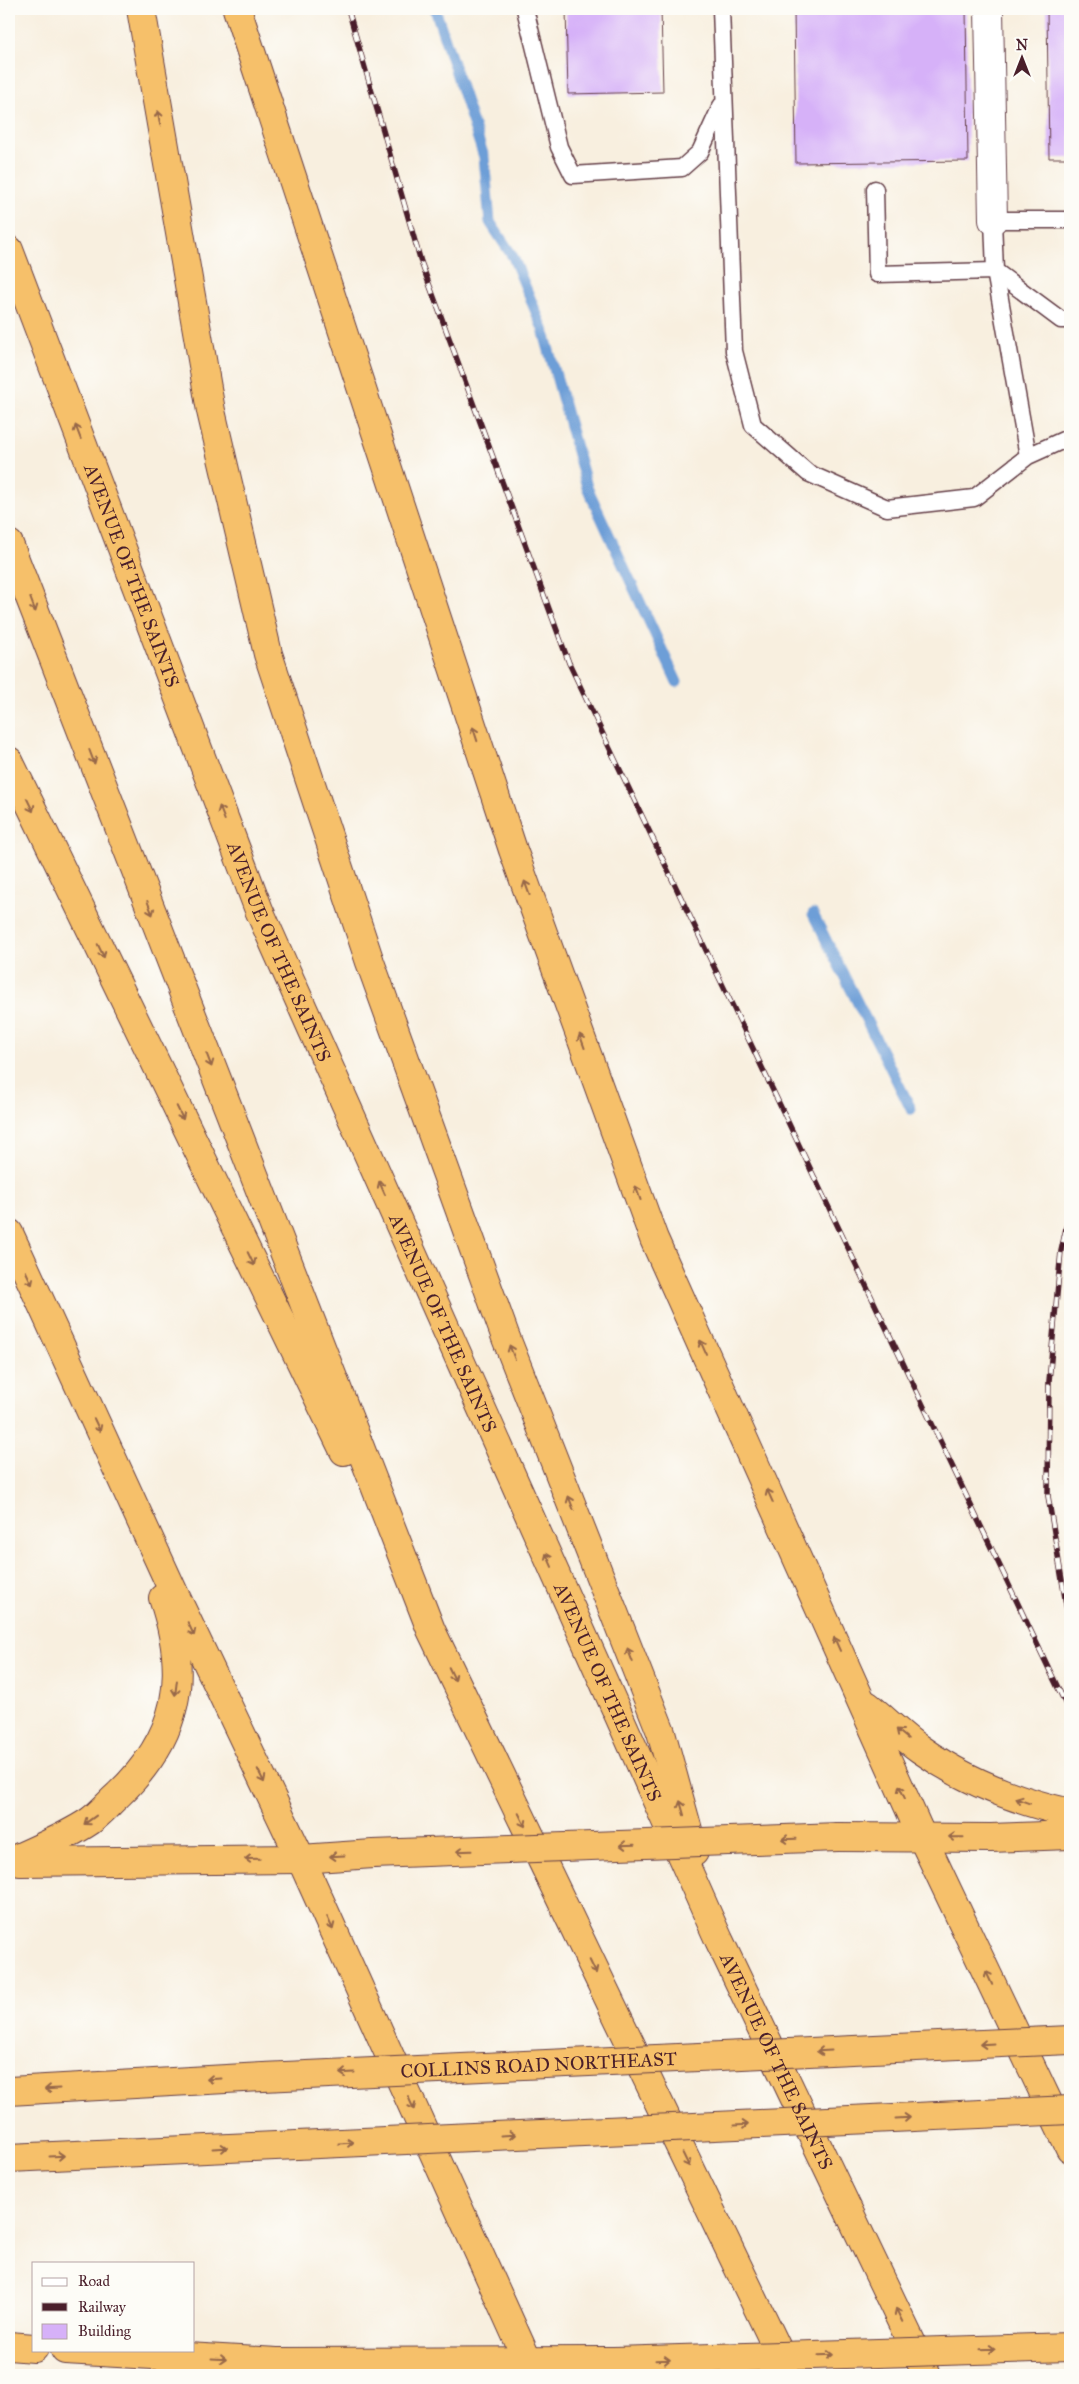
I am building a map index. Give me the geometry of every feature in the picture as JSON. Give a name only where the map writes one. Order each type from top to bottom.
[{"type":"highway","points":[[141,9],[211,411],[268,654],[370,962],[499,1319],[661,1732],[719,1940]]},
{"type":"highway","points":[[237,9],[513,850],[654,1239],[922,1837],[1070,2148]]},
{"type":"highway","name":"AVENUE OF THE SAINTS","points":[[9,250],[259,910],[719,1940],[927,2375]]},
{"type":"highway","points":[[9,544],[431,1630]]},
{"type":"highway","points":[[9,761],[790,2375]]},
{"type":"highway","points":[[9,1233],[126,1490],[301,1858],[530,2368]]},
{"type":"highway","points":[[9,1862],[64,1836],[92,1820],[139,1775],[156,1752],[170,1719],[177,1685],[176,1649],[165,1603],[126,1490]]},
{"type":"highway","points":[[862,1701],[920,1749],[957,1772],[998,1792],[1038,1806],[1070,1813]]},
{"type":"highway","points":[[9,1862],[301,1858],[838,1837],[991,1838],[1070,1834]]},
{"type":"highway","name":"COLLINS ROAD NORTHEAST","points":[[9,2091],[263,2076],[1070,2040]]},
{"type":"highway","points":[[9,2158],[1070,2110]]},
{"type":"highway","points":[[9,2346],[32,2348]]},
{"type":"highway","points":[[100,2352],[277,2362],[530,2368],[614,2362],[1070,2347]]},
{"type":"highway","points":[[277,2362],[335,2375]]},
{"type":"street","points":[[989,9],[993,220]]},
{"type":"lane","points":[[525,9],[559,147],[573,175],[682,168],[700,152],[722,102]]},
{"type":"lane","points":[[721,9],[722,102],[734,350],[753,426],[808,473],[887,508],[974,498],[1028,456],[1070,437]]},
{"type":"lane","points":[[875,189],[877,274],[994,271],[1060,320],[1070,320]]},
{"type":"lane","points":[[1028,456],[994,271],[993,220],[1070,220]]},
{"type":"building","points":[[566,9],[661,9],[663,92],[568,94]]},
{"type":"building","points":[[794,9],[966,9],[968,161],[796,163]]},
{"type":"building","points":[[1047,9],[1070,9],[1070,158],[1049,158]]},
{"type":"waterway","points":[[435,9],[484,157],[490,222],[513,257],[543,329],[587,487],[677,682]]},
{"type":"waterway","points":[[813,914],[911,1109]]},
{"type":"railway","points":[[348,9],[421,262],[569,663],[1070,1713]]},
{"type":"railway","points":[[1070,1210],[1061,1251],[1049,1381],[1048,1496],[1070,1628]]}]
